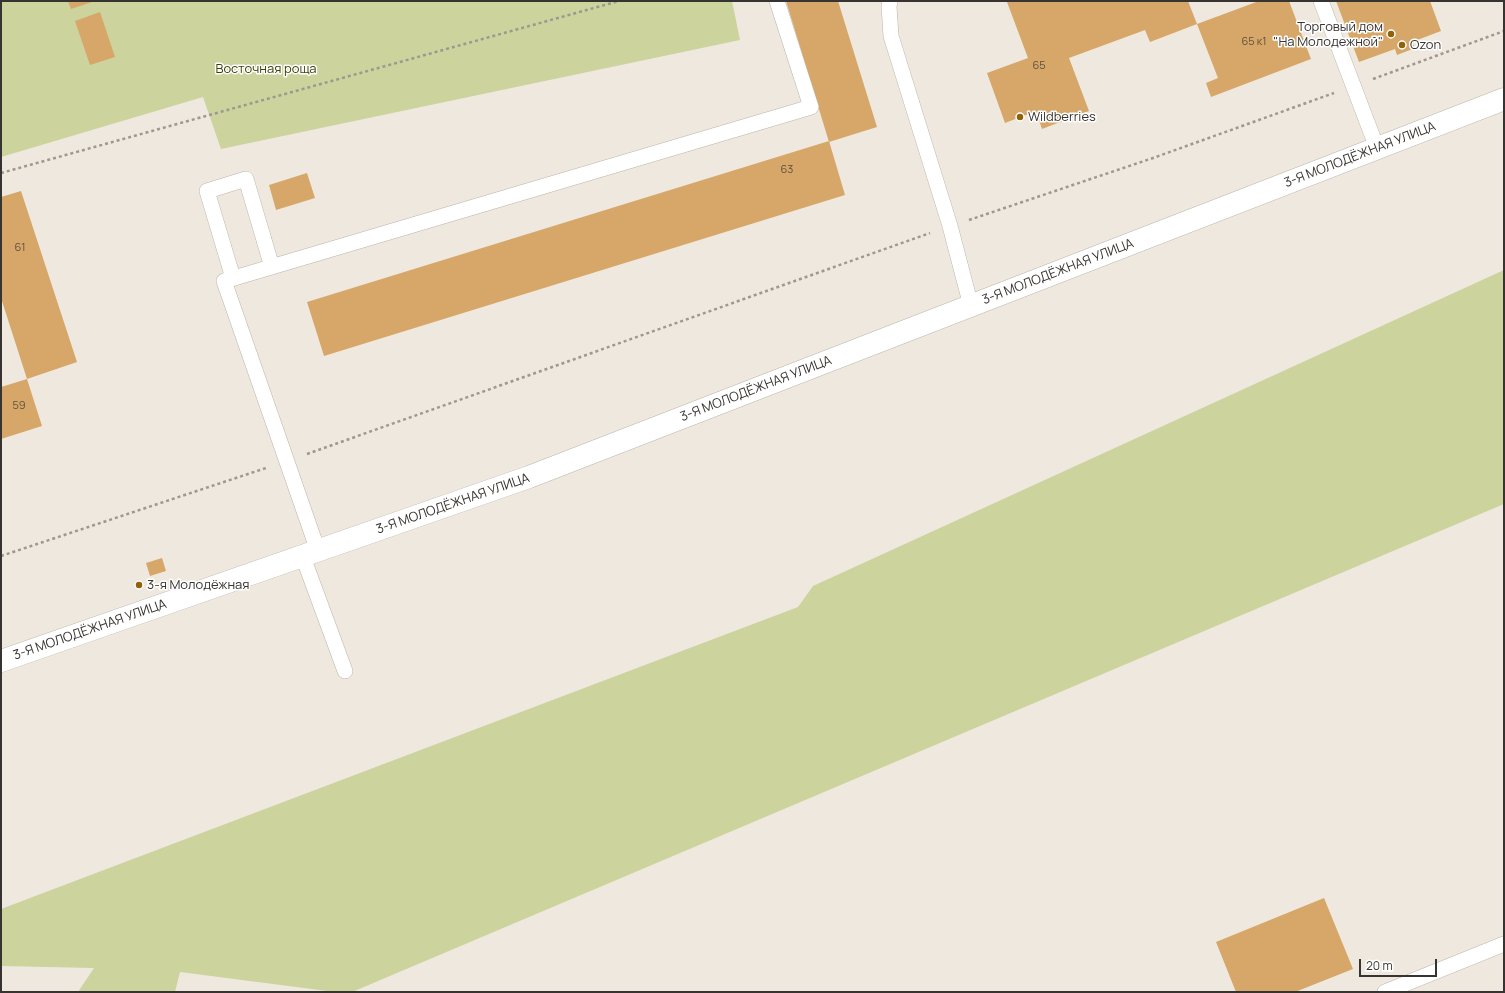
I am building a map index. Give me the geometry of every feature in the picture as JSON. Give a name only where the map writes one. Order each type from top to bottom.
[{"type":"main road","name":"3-Я МОЛОДЁЖНАЯ УЛИЦА","points":[[1,661],[529,477],[1504,99]]},
{"type":"lane","points":[[345,671],[310,554],[287,461],[224,281],[811,107],[777,1]]},
{"type":"lane","points":[[890,1],[890,36],[950,226],[971,306]]},
{"type":"lane","points":[[1321,1],[1377,148]]},
{"type":"lane","points":[[233,278],[207,191],[246,179],[272,267]]},
{"type":"lane","points":[[1385,992],[1504,944]]},
{"type":"path","points":[[1,173],[619,1]]},
{"type":"path","points":[[1,556],[287,461],[950,226],[1153,158],[1504,31]]},
{"type":"green space","name":"Восточная роща","points":[[1,1],[732,1],[740,40],[221,149],[203,97],[1,157]]},
{"type":"green space","points":[[1504,270],[1504,504],[352,992],[335,992],[180,972],[175,992],[78,992],[94,968],[1,966],[1,909],[798,607],[813,586]]},
{"type":"building","points":[[68,1],[95,1],[71,9]]},
{"type":"building","points":[[786,1],[838,1],[877,127],[829,142]]},
{"type":"building","points":[[1188,1],[1197,24],[1150,42],[1145,30],[1069,58],[1089,111],[1042,129],[1036,111],[1005,123],[987,73],[1028,58],[1007,2]]},
{"type":"building","points":[[1259,1],[1289,1],[1311,59],[1211,97],[1206,83],[1218,78],[1197,24]]},
{"type":"building","name":"Торговый дом \"На Молодежной\"","points":[[1336,1],[1430,1],[1441,31],[1412,42],[1415,48],[1397,55],[1395,49],[1359,62]]},
{"type":"building","points":[[100,12],[115,57],[90,65],[75,21]]},
{"type":"building","points":[[829,141],[845,195],[324,356],[307,302]]},
{"type":"building","points":[[307,173],[315,198],[276,210],[269,185]]},
{"type":"building","points":[[21,191],[77,362],[27,379],[1,298],[1,197]]},
{"type":"building","points":[[27,379],[42,426],[1,439],[1,387]]},
{"type":"building","points":[[162,558],[166,571],[150,576],[146,563]]},
{"type":"building","points":[[1324,898],[1353,969],[1295,992],[1236,992],[1216,942]]},
{"type":"place","name":"Торговый дом \"На Молодежной\"","points":[[1391,34]]},
{"type":"place","name":"Ozon","points":[[1402,45]]},
{"type":"place","name":"Wildberries","points":[[1020,117]]},
{"type":"place","name":"3-я Молодёжная","points":[[139,585]]}]
